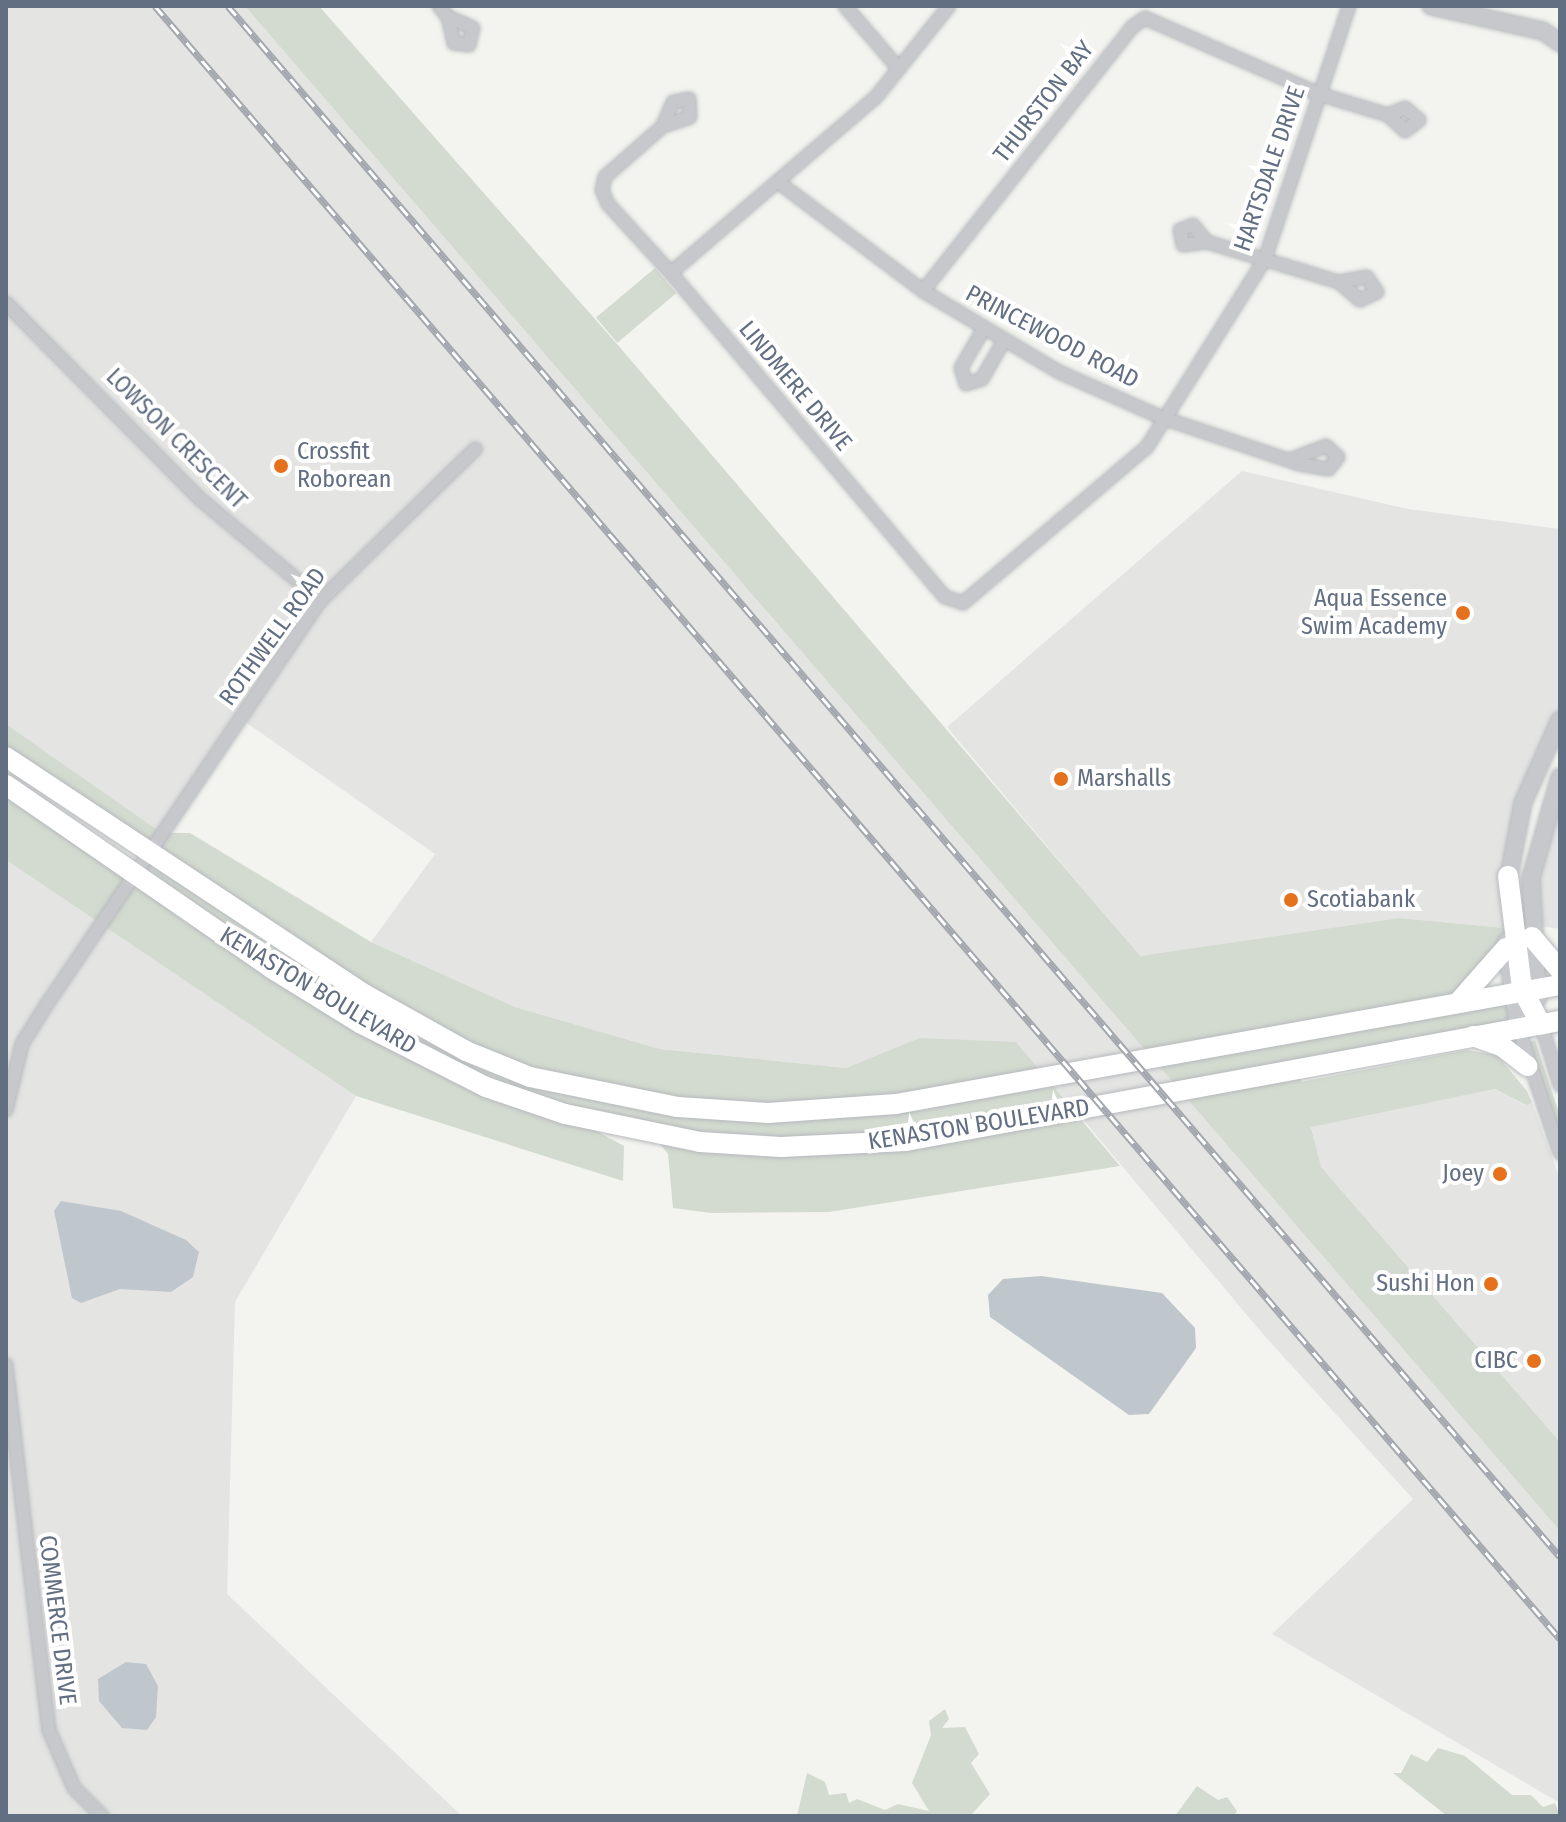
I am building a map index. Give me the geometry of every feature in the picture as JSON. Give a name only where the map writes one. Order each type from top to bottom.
[{"type":"main road","name":"KENASTON BOULEVARD","points":[[6,757],[147,854],[364,994],[466,1051],[530,1077],[678,1107],[768,1113],[896,1104],[1461,999],[1560,985]]},
{"type":"main road","name":"KENASTON BOULEVARD","points":[[6,785],[360,1023],[486,1087],[565,1114],[700,1142],[781,1147],[906,1141],[1551,1023]]},
{"type":"main road","points":[[1508,876],[1524,989],[1551,1023]]},
{"type":"main road","points":[[1532,937],[1560,970]]},
{"type":"main road","points":[[1461,999],[1506,948]]},
{"type":"main road","points":[[1473,1036],[1503,1047],[1527,1066]]},
{"type":"street","points":[[439,6],[448,17]]},
{"type":"street","points":[[845,6],[899,69]]},
{"type":"street","points":[[663,126],[605,177],[602,190],[608,204],[671,273],[876,97],[949,6]]},
{"type":"street","name":"HARTSDALE DRIVE","points":[[1163,418],[1265,259],[1349,6]]},
{"type":"street","points":[[1431,6],[1543,31],[1560,43]]},
{"type":"street","name":"THURSTON BAY","points":[[923,291],[1138,21],[1151,18],[1319,94],[1388,115]]},
{"type":"street","points":[[1543,31],[1560,25]]},
{"type":"street","name":"PRINCEWOOD ROAD","points":[[778,182],[923,291],[1003,342],[1163,418],[1289,460]]},
{"type":"street","points":[[1207,242],[1339,282]]},
{"type":"street","name":"LINDMERE DRIVE","points":[[671,273],[952,602],[972,598],[1132,464],[1163,418]]},
{"type":"street","name":"LOWSON CRESCENT","points":[[6,303],[200,499],[321,600]]},
{"type":"street","points":[[983,330],[961,368],[966,384],[982,379],[1003,342]]},
{"type":"street","name":"ROTHWELL ROAD","points":[[135,873],[321,600],[475,449]]},
{"type":"street","points":[[1524,989],[1506,948],[1508,876],[1523,803],[1560,720]]},
{"type":"street","points":[[1560,777],[1533,870],[1532,937],[1518,1027],[1527,1066],[1560,1153]]},
{"type":"street","points":[[6,1110],[22,1044],[135,873]]},
{"type":"street","points":[[1551,1023],[1560,1085]]},
{"type":"street","name":"COMMERCE DRIVE","points":[[6,1365],[49,1730],[74,1788],[102,1816]]},
{"type":"shaded area","points":[[6,6],[245,6],[565,375],[1560,1531],[1560,1803],[1272,1634],[1413,1499],[1262,1333],[1075,1110],[919,1038],[846,1068],[660,1049],[515,1007],[371,942],[435,854],[241,719],[162,833],[6,724]]},
{"type":"shaded area","points":[[245,6],[319,6],[617,344],[1140,956],[1399,918],[1505,928],[1506,948],[1462,998],[1512,991],[1518,1027],[1299,1070],[1301,1082],[1467,1050],[1497,1055],[1527,1091],[1532,1103],[1526,1105],[1495,1089],[1311,1127],[1321,1167],[1560,1442],[1560,1531]]},
{"type":"shaded area","points":[[655,268],[676,293],[617,343],[596,317]]},
{"type":"shaded area","points":[[1242,471],[1408,509],[1560,529],[1560,720],[1523,803],[1505,928],[1399,918],[1140,957],[947,727]]},
{"type":"shaded area","points":[[6,724],[162,833],[190,833],[371,942],[515,1007],[660,1049],[846,1068],[919,1038],[1016,1042],[1120,1166],[829,1212],[711,1213],[673,1208],[668,1154],[651,1133],[569,1116],[624,1146],[623,1181],[356,1096],[6,860],[6,785],[134,873],[147,854],[6,756]]},
{"type":"shaded area","points":[[1560,777],[1560,929],[1542,926],[1531,878]]},
{"type":"shaded area","points":[[6,860],[356,1096],[235,1302],[227,1594],[462,1816],[6,1816]]},
{"type":"shaded area","points":[[1535,1040],[1560,1116],[1560,1142],[1529,1042]]},
{"type":"shaded area","points":[[1495,1089],[1525,1105],[1532,1103],[1560,1179],[1560,1442],[1320,1166],[1311,1126]]},
{"type":"shaded area","points":[[61,1201],[121,1211],[186,1240],[199,1252],[193,1277],[171,1292],[120,1289],[81,1303],[72,1298],[54,1211]]},
{"type":"shaded area","points":[[1041,1276],[1162,1293],[1195,1328],[1196,1348],[1149,1414],[1129,1415],[990,1317],[988,1295],[1003,1279]]},
{"type":"shaded area","points":[[126,1662],[146,1664],[158,1686],[156,1717],[147,1730],[122,1728],[99,1701],[98,1679]]},
{"type":"shaded area","points":[[945,1709],[949,1719],[942,1728],[965,1727],[979,1754],[971,1763],[990,1794],[972,1814],[797,1816],[807,1773],[825,1782],[829,1795],[846,1793],[849,1803],[857,1799],[885,1810],[898,1804],[929,1811],[912,1783],[931,1735],[929,1721]]},
{"type":"shaded area","points":[[1438,1748],[1465,1756],[1512,1795],[1531,1795],[1543,1807],[1555,1803],[1560,1816],[1447,1816],[1393,1773],[1401,1773],[1411,1754],[1427,1762]]},
{"type":"shaded area","points":[[1197,1786],[1218,1800],[1227,1797],[1237,1811],[1234,1816],[1175,1816]]},
{"type":"railway","points":[[155,6],[1560,1639]]},
{"type":"railway","points":[[228,6],[1560,1557]]},
{"type":"place","name":"Crossfit Roborean","points":[[281,466]]},
{"type":"place","name":"Aqua Essence Swim Academy","points":[[1463,613]]},
{"type":"place","name":"Marshalls","points":[[1061,779]]},
{"type":"place","name":"Scotiabank","points":[[1291,900]]},
{"type":"place","name":"Joey","points":[[1500,1174]]},
{"type":"place","name":"Sushi Hon","points":[[1491,1284]]},
{"type":"place","name":"CIBC","points":[[1534,1361]]}]
